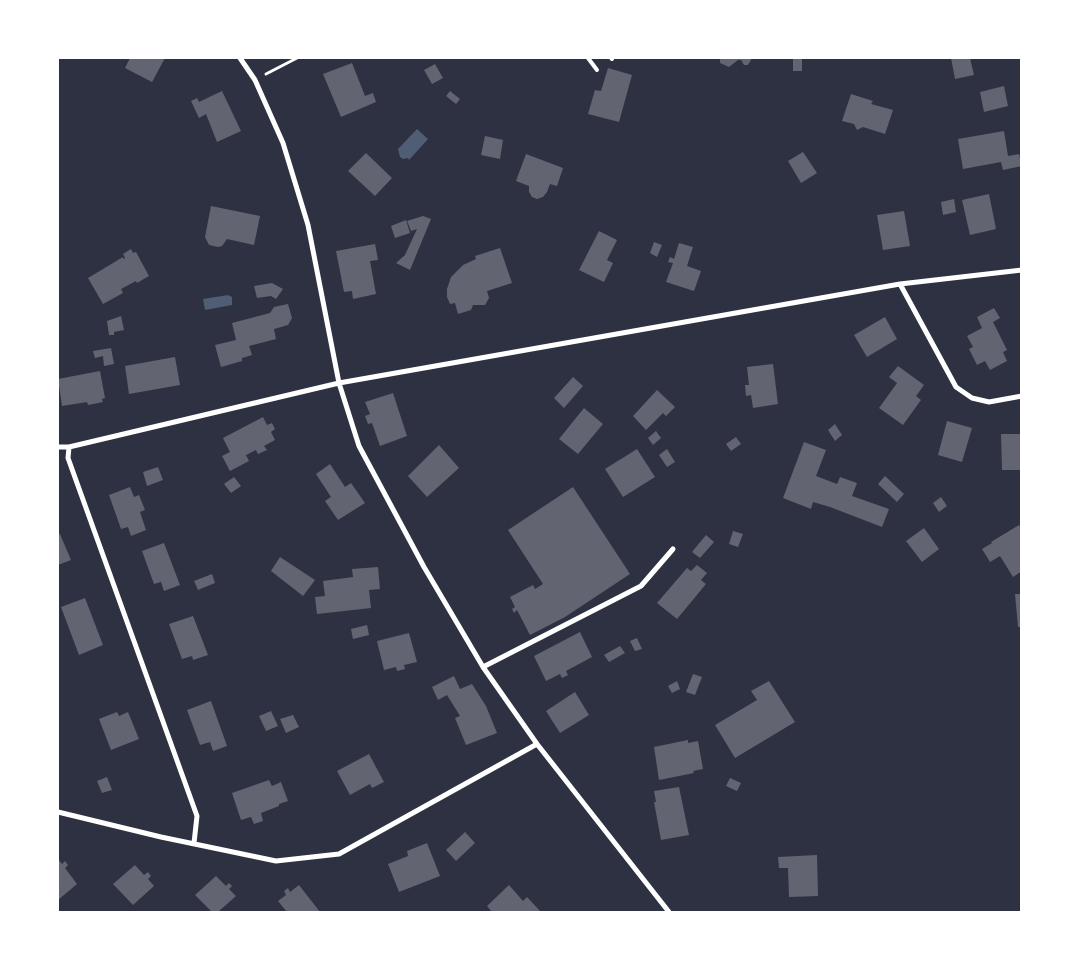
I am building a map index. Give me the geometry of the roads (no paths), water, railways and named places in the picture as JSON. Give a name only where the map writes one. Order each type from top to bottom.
[{"type":"street","points":[[240,58],[255,80],[283,144],[308,225],[340,384],[359,446],[424,567],[483,667],[537,744],[669,912]]},
{"type":"street","points":[[58,447],[69,447],[340,384],[900,284],[1022,270]]},
{"type":"street","points":[[900,284],[956,387],[972,398],[989,402],[1022,396]]},
{"type":"street","points":[[69,447],[68,458],[198,816],[194,843]]},
{"type":"street","points":[[483,667],[641,586],[673,549]]},
{"type":"street","points":[[58,812],[161,837],[276,861],[339,854],[537,744]]},
{"type":"lane","points":[[588,58],[597,70]]},
{"type":"water","points":[[417,129],[428,139],[409,160],[408,158],[403,159],[400,157],[398,149]]},
{"type":"water","points":[[228,295],[232,297],[232,305],[205,310],[203,299]]}]
